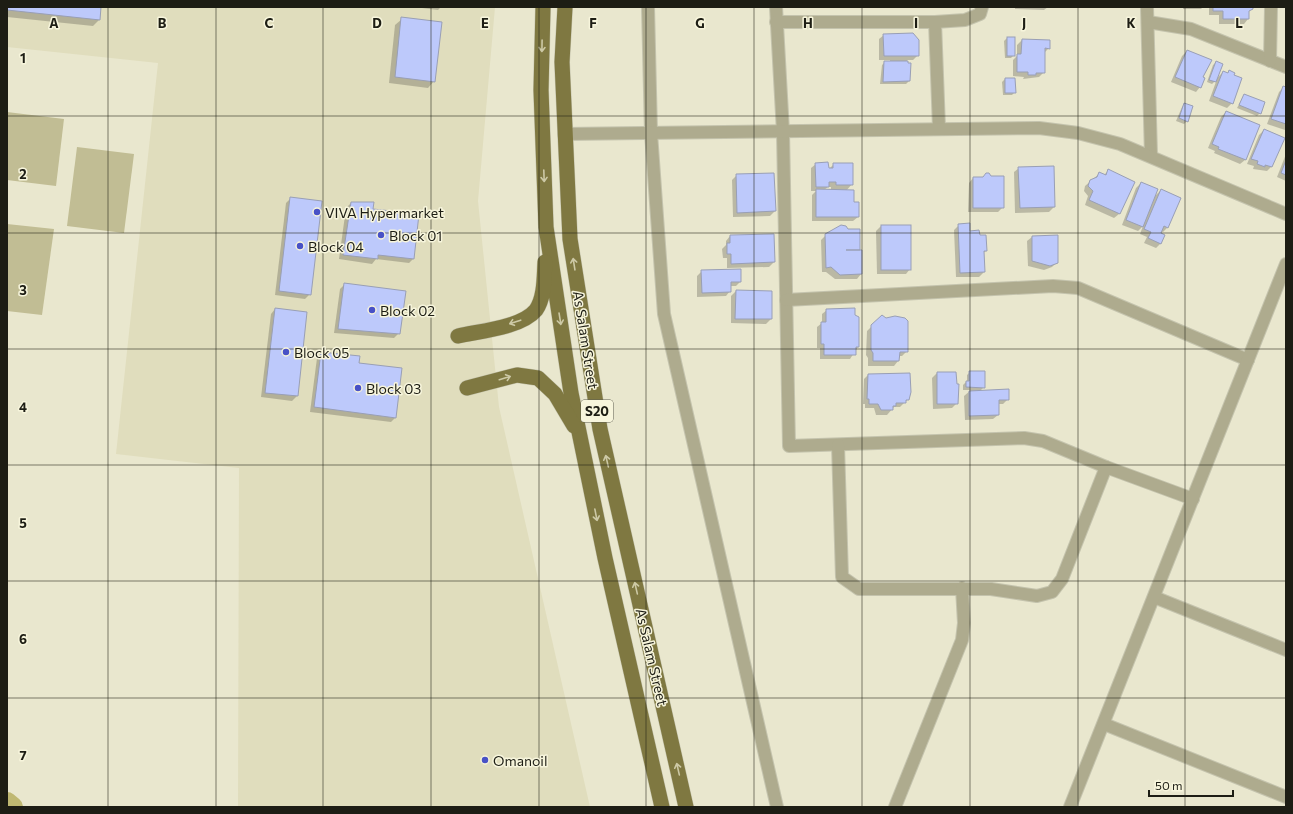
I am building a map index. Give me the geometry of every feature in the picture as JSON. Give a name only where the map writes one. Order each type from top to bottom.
[{"type":"main road","name":"As Salam Street","points":[[543,7],[541,90],[546,227],[571,393],[605,558],[662,807]]},
{"type":"main road","name":"As Salam Street","points":[[565,7],[562,62],[564,134],[570,239],[600,429],[686,807]]},
{"type":"main road","points":[[458,336],[498,328],[523,320],[536,309],[542,293],[546,227]]},
{"type":"main road","points":[[467,388],[517,375],[538,378],[555,394],[580,438]]},
{"type":"street","points":[[648,7],[651,133],[664,314],[777,807]]},
{"type":"street","points":[[776,7],[783,132],[789,446],[1024,438],[1043,441],[1106,467],[1193,499]]},
{"type":"street","points":[[776,22],[935,22],[965,20],[980,14],[982,7]]},
{"type":"street","points":[[1147,7],[1151,156]]},
{"type":"street","points":[[1270,61],[1271,7]]},
{"type":"street","points":[[935,22],[938,128]]},
{"type":"street","points":[[1148,22],[1191,29],[1286,67]]},
{"type":"street","points":[[564,134],[783,132],[938,128],[1059,130],[1102,138],[1151,156],[1286,214]]},
{"type":"street","points":[[1070,807],[1286,264]]},
{"type":"street","points":[[786,300],[1053,286],[1078,288],[1248,360]]},
{"type":"street","points":[[838,445],[842,577],[859,589],[991,589],[1037,596],[1052,592],[1062,579],[1106,467]]},
{"type":"street","points":[[895,807],[962,640],[964,624],[962,588]]},
{"type":"street","points":[[1154,597],[1286,650]]},
{"type":"street","points":[[1104,724],[1286,797]]},
{"type":"shaded area","points":[[7,7],[495,7],[478,201],[499,407],[590,807],[238,807],[239,468],[116,454],[158,63],[7,47]]},
{"type":"shaded area","points":[[7,112],[64,119],[56,186],[7,180]]},
{"type":"shaded area","points":[[77,147],[134,154],[124,233],[67,226]]},
{"type":"shaded area","points":[[7,224],[54,229],[42,315],[7,311]]},
{"type":"building","points":[[7,7],[101,7],[100,20],[7,10]]},
{"type":"building","points":[[1213,7],[1253,7],[1253,9],[1249,11],[1249,19],[1223,19],[1223,11],[1213,11]]},
{"type":"building","points":[[401,17],[442,22],[435,82],[395,77]]},
{"type":"building","points":[[913,33],[919,40],[919,56],[884,56],[883,34]]},
{"type":"building","points":[[1007,37],[1015,37],[1015,56],[1007,56]]},
{"type":"building","points":[[1022,39],[1050,40],[1050,49],[1045,48],[1045,73],[1028,75],[1028,72],[1017,72],[1017,54],[1021,54]]},
{"type":"building","points":[[1187,50],[1212,60],[1203,77],[1205,78],[1201,88],[1175,77]]},
{"type":"building","points":[[884,61],[908,61],[908,63],[911,63],[910,81],[883,82]]},
{"type":"building","points":[[1216,61],[1223,64],[1216,82],[1209,80]]},
{"type":"building","points":[[1229,70],[1235,73],[1234,75],[1242,78],[1233,104],[1213,96],[1223,71],[1228,73]]},
{"type":"building","points":[[1005,78],[1015,78],[1016,93],[1005,93]]},
{"type":"building","points":[[1283,86],[1286,87],[1286,124],[1271,119]]},
{"type":"building","points":[[1244,94],[1265,102],[1261,114],[1239,105]]},
{"type":"building","points":[[1184,103],[1193,106],[1188,122],[1179,118]]},
{"type":"building","points":[[1226,111],[1260,125],[1246,160],[1218,149],[1219,147],[1212,144]]},
{"type":"building","points":[[1264,129],[1285,138],[1272,167],[1265,165],[1265,167],[1257,164],[1258,161],[1251,159]]},
{"type":"building","points":[[1286,160],[1286,175],[1281,173]]},
{"type":"building","points":[[828,162],[829,168],[833,168],[833,163],[853,163],[853,185],[836,185],[836,182],[829,182],[829,187],[816,187],[815,163]]},
{"type":"building","points":[[1054,166],[1055,207],[1020,208],[1018,167]]},
{"type":"building","points":[[1108,169],[1135,182],[1120,214],[1089,200],[1093,191],[1088,186],[1090,180],[1097,177],[1099,172],[1106,175]]},
{"type":"building","points":[[774,173],[776,211],[737,213],[736,174]]},
{"type":"building","points":[[986,173],[989,173],[991,176],[1004,176],[1004,208],[973,208],[973,177],[983,177]]},
{"type":"building","points":[[1141,182],[1158,189],[1143,227],[1126,220]]},
{"type":"building","points":[[816,189],[854,190],[854,202],[859,202],[859,217],[816,217]]},
{"type":"building","points":[[1161,189],[1181,198],[1168,228],[1164,226],[1161,233],[1165,235],[1161,244],[1148,238],[1151,232],[1144,229]]},
{"type":"building","name":"Block 04","points":[[290,197],[322,201],[311,295],[279,291]]},
{"type":"building","name":"Block 01","points":[[351,202],[374,202],[373,209],[419,214],[414,259],[378,255],[378,259],[343,255]]},
{"type":"building","points":[[970,223],[970,231],[979,230],[980,235],[986,235],[987,251],[984,251],[985,272],[960,273],[958,224]]},
{"type":"building","points":[[841,225],[846,226],[848,229],[860,229],[862,274],[840,275],[831,267],[826,268],[825,234]]},
{"type":"building","points":[[881,225],[911,225],[911,270],[881,270]]},
{"type":"building","points":[[774,234],[775,262],[731,264],[731,254],[727,254],[727,243],[730,243],[730,235]]},
{"type":"building","points":[[1058,235],[1058,263],[1050,266],[1032,261],[1032,236]]},
{"type":"building","points":[[741,269],[741,282],[731,282],[731,292],[702,293],[701,270]]},
{"type":"building","name":"Block 02","points":[[344,283],[406,291],[400,334],[338,329]]},
{"type":"building","points":[[736,290],[772,291],[772,319],[735,319]]},
{"type":"building","name":"Block 05","points":[[275,308],[307,312],[298,396],[265,393]]},
{"type":"building","points":[[855,308],[855,315],[859,317],[859,347],[856,347],[856,355],[824,355],[824,344],[821,344],[821,322],[826,322],[826,309]]},
{"type":"building","points":[[882,315],[886,318],[895,316],[905,318],[908,321],[908,352],[900,352],[899,361],[873,361],[873,353],[871,350],[871,325]]},
{"type":"building","name":"Block 03","points":[[321,352],[360,356],[359,363],[402,368],[396,418],[314,407]]},
{"type":"building","points":[[969,371],[985,371],[985,388],[966,387],[966,381],[969,381]]},
{"type":"building","points":[[937,372],[956,372],[957,384],[959,384],[958,404],[937,404]]},
{"type":"building","points":[[910,373],[911,392],[909,400],[906,400],[906,403],[896,403],[896,406],[893,406],[893,410],[881,410],[878,404],[869,404],[869,399],[867,399],[868,374]]},
{"type":"building","points":[[1009,389],[1009,400],[999,400],[999,415],[969,416],[969,391]]},
{"type":"waterway","points":[[7,802],[13,807]]},
{"type":"place","name":"VIVA Hypermarket","points":[[317,212]]},
{"type":"place","name":"Block 01","points":[[381,235]]},
{"type":"place","name":"Block 04","points":[[300,246]]},
{"type":"place","name":"Block 02","points":[[372,310]]},
{"type":"place","name":"Block 05","points":[[286,352]]},
{"type":"place","name":"Block 03","points":[[358,388]]},
{"type":"place","name":"Omanoil","points":[[485,760]]}]
